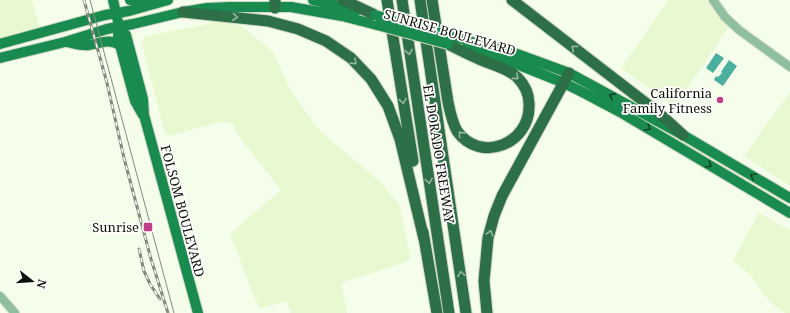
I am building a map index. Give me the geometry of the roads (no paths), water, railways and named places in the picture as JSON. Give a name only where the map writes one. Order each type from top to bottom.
[{"type":"highway","points":[[343,0],[376,20]]},
{"type":"highway","points":[[387,0],[437,313]]},
{"type":"highway","name":"EL DORADO FREEWAY","points":[[402,0],[449,313]]},
{"type":"highway","name":"EL DORADO FREEWAY","points":[[420,0],[466,313]]},
{"type":"highway","points":[[432,0],[448,102],[455,127],[458,132],[472,144],[481,146],[498,146],[514,139],[522,131],[530,110],[529,100],[524,87],[516,77],[504,69],[481,60],[449,40]]},
{"type":"highway","points":[[512,0],[660,114],[683,135]]},
{"type":"highway","points":[[182,12],[268,21],[298,29],[326,41],[351,58],[371,79],[388,106],[400,139],[424,239]]},
{"type":"highway","points":[[487,313],[484,281],[488,238],[494,216],[502,196],[567,78]]},
{"type":"main road","name":"FOLSOM BOULEVARD","points":[[113,0],[120,26],[126,35],[143,99],[144,115],[198,313]]},
{"type":"main road","points":[[130,0],[156,3]]},
{"type":"main road","points":[[0,44],[105,15],[129,11],[168,0]]},
{"type":"main road","name":"SUNRISE BOULEVARD","points":[[313,0],[376,20],[449,40],[517,54],[683,135],[790,198]]},
{"type":"main road","name":"SUNRISE BOULEVARD","points":[[0,58],[65,42],[120,26],[182,12],[230,6],[275,4],[342,16],[376,20]]},
{"type":"main road","name":"FOLSOM BOULEVARD","points":[[120,26],[118,37],[120,46],[135,101],[144,115]]},
{"type":"main road","points":[[65,42],[85,45],[108,41],[114,42],[120,46]]},
{"type":"main road","name":"SUNRISE BOULEVARD","points":[[567,78],[620,112],[790,213]]},
{"type":"street","points":[[713,0],[725,17],[739,30],[790,67]]},
{"type":"street","points":[[0,296],[15,313]]},
{"type":"water","points":[[716,53],[724,58],[713,73],[706,68]]},
{"type":"water","points":[[729,60],[737,66],[723,86],[714,80],[716,76],[718,77],[722,73],[721,72]]},
{"type":"tram line","points":[[90,0],[174,313]]},
{"type":"railway","points":[[84,0],[107,83],[124,158],[151,259],[168,313]]},
{"type":"railway","points":[[139,249],[144,271],[150,284],[160,299]]},
{"type":"place","name":"California Family Fitness","points":[[720,100]]},
{"type":"place","name":"Sunrise","points":[[148,227]]}]
